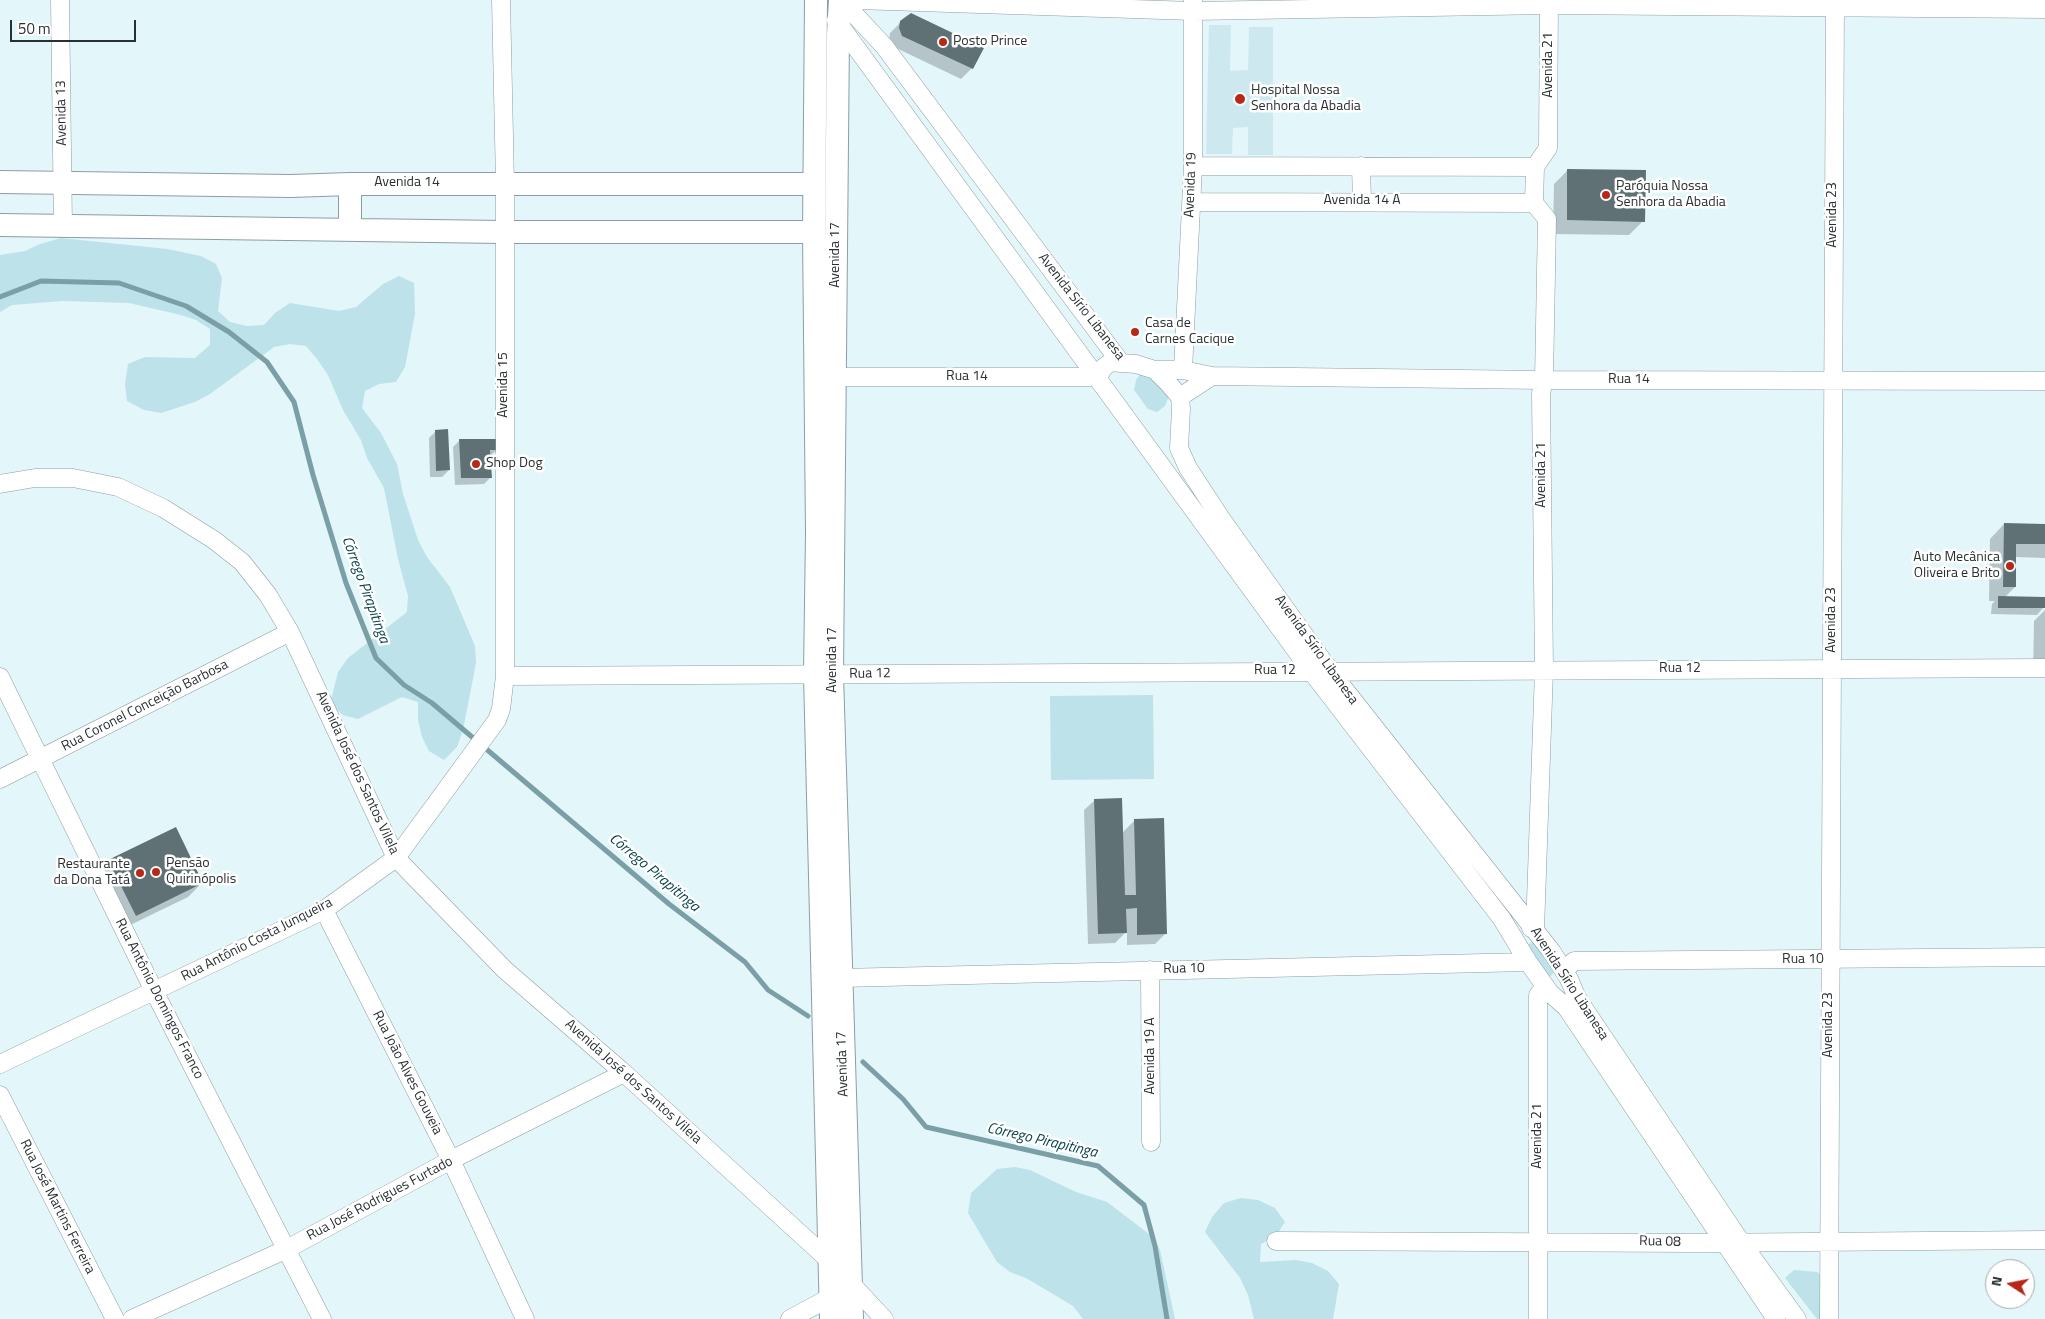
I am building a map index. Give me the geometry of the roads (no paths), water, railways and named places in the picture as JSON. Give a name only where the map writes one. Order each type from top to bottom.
[{"type":"main road","name":"Avenida 17","points":[[817,0],[814,184],[817,533],[824,675],[833,979],[852,1319]]},
{"type":"main road","name":"Avenida 17","points":[[824,675],[836,377],[838,23],[841,0]]},
{"type":"main road","name":"Avenida 14","points":[[0,182],[291,186],[505,183],[814,184]]},
{"type":"main road","points":[[350,184],[350,229]]},
{"type":"main road","points":[[0,225],[503,232],[814,232]]},
{"type":"main road","name":"Avenida 17","points":[[831,1309],[833,979]]},
{"type":"street","name":"Avenida 13","points":[[60,0],[64,183],[63,225]]},
{"type":"street","name":"Avenida 15","points":[[469,759],[491,730],[501,709],[505,676],[503,232],[505,183],[501,0]]},
{"type":"street","name":"Avenida Sírio Libanesa","points":[[817,0],[838,23],[1311,671],[1502,919],[1545,986],[1566,1007],[1776,1319]]},
{"type":"street","name":"Avenida Sírio Libanesa","points":[[841,0],[884,46],[1121,363],[1136,364],[1154,370],[1180,397],[1179,448],[1188,468],[1330,671],[1516,909],[1535,930],[1564,971],[1577,998],[1741,1242],[1797,1319]]},
{"type":"street","points":[[857,0],[1193,6],[1549,3],[1834,4],[2045,9]]},
{"type":"street","name":"Avenida 21","points":[[1535,167],[1548,148],[1549,3]]},
{"type":"street","name":"Avenida 23","points":[[1829,1319],[1834,4]]},
{"type":"street","name":"Avenida 19","points":[[1183,370],[1193,166],[1193,6]]},
{"type":"street","points":[[1193,166],[1535,167],[1534,203]]},
{"type":"street","points":[[1361,166],[1362,201]]},
{"type":"street","name":"Avenida 14 A","points":[[1191,202],[1534,203]]},
{"type":"street","name":"Avenida 21","points":[[1534,203],[1547,219],[1544,380],[1541,393],[1544,670],[1535,930]]},
{"type":"street","points":[[1098,377],[1104,367],[1111,362],[1121,363]]},
{"type":"street","name":"Rua 14","points":[[1154,370],[1183,370],[1212,376],[1544,380],[1833,379],[2045,381]]},
{"type":"street","points":[[1180,397],[1212,376]]},
{"type":"street","name":"Rua 14","points":[[836,377],[1098,377]]},
{"type":"street","points":[[1144,441],[1160,446],[1173,440],[1179,430]]},
{"type":"street","name":"Avenida José dos Santos Vilela","points":[[0,484],[35,478],[73,478],[118,487],[163,508],[214,540],[242,562],[268,595],[290,632],[396,858],[505,970],[624,1073],[830,1261],[884,1319]]},
{"type":"street","name":"Rua Coronel Conceição Barbosa","points":[[0,779],[290,632]]},
{"type":"street","name":"Rua 12","points":[[505,676],[2045,668]]},
{"type":"street","name":"Rua Antônio Domingos Franco","points":[[0,677],[154,991],[322,1319]]},
{"type":"street","name":"Rua Antônio Costa Junqueira","points":[[0,1064],[324,910],[396,858],[469,759]]},
{"type":"street","name":"Rua João Alves Gouveia","points":[[324,910],[451,1160],[525,1319]]},
{"type":"street","points":[[1516,943],[1516,938],[1521,930],[1531,928],[1535,930]]},
{"type":"street","name":"Rua 10","points":[[1564,971],[1574,962],[2045,957]]},
{"type":"street","name":"Rua 10","points":[[833,979],[1528,962]]},
{"type":"street","name":"Avenida 19 A","points":[[1150,970],[1151,1142]]},
{"type":"street","points":[[1545,986],[1552,987],[1559,984],[1563,978],[1564,971]]},
{"type":"street","name":"Avenida 21","points":[[1538,1319],[1538,995],[1545,986]]},
{"type":"street","name":"Rua José Rodrigues Furtado","points":[[132,1319],[287,1249],[451,1160],[624,1073]]},
{"type":"street","name":"Rua José Martins Ferreira","points":[[0,1095],[115,1319]]},
{"type":"street","name":"Rua 08","points":[[1276,1241],[1741,1242],[2045,1240]]},
{"type":"street","points":[[790,1319],[831,1309],[851,1285]]},
{"type":"waterway","name":"Córrego Pirapitinga","points":[[0,297],[41,281],[119,283],[186,306],[229,332],[267,362],[294,402],[313,475],[346,583],[376,658],[404,685],[432,703],[669,904],[745,962],[768,990],[808,1016]]},
{"type":"waterway","name":"Córrego Pirapitinga","points":[[863,1062],[903,1099],[926,1127],[1098,1166],[1144,1205],[1155,1246],[1167,1319]]},
{"type":"place","name":"Posto Prince","points":[[943,42]]},
{"type":"place","name":"Hospital Nossa Senhora da Abadia","points":[[1240,99]]},
{"type":"place","name":"Paróquia Nossa Senhora da Abadia","points":[[1606,195]]},
{"type":"place","name":"Casa de Carnes Cacique","points":[[1135,332]]},
{"type":"place","name":"Shop Dog","points":[[476,464]]},
{"type":"place","name":"Auto Mecânica Oliveira e Brito","points":[[2010,566]]},
{"type":"place","name":"Pensão Quirinópolis","points":[[156,872]]},
{"type":"place","name":"Restaurante da Dona Tatá","points":[[140,873]]}]
